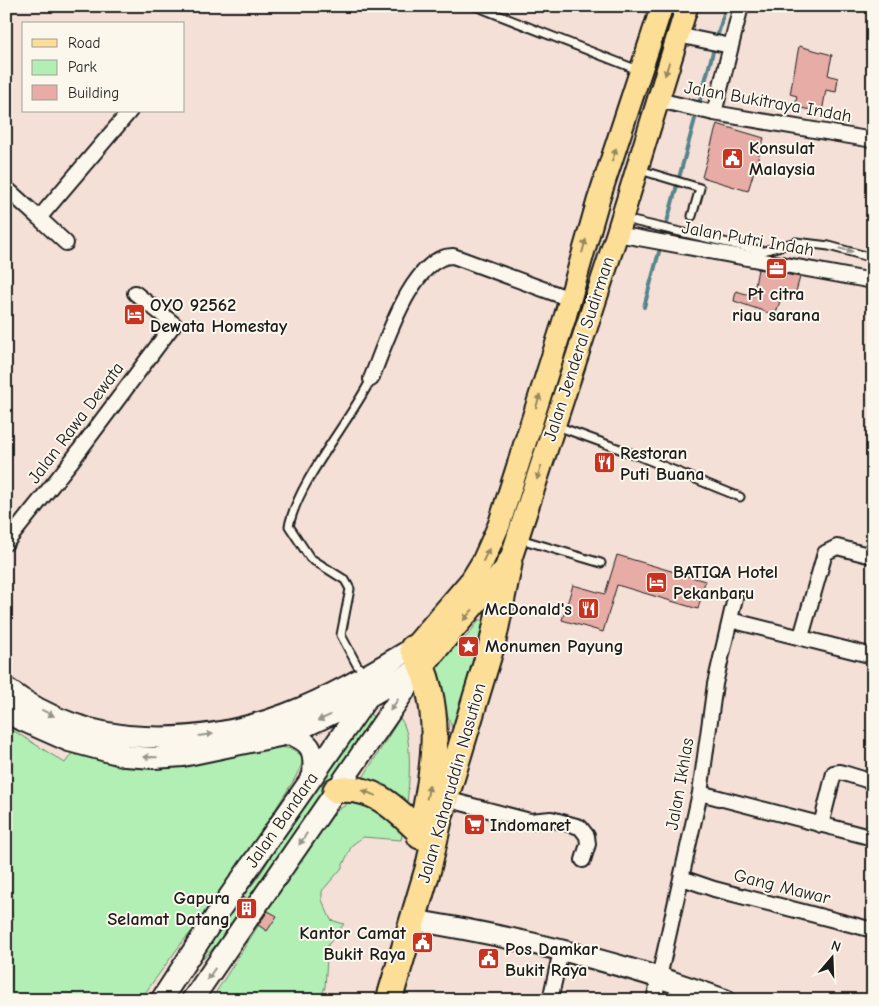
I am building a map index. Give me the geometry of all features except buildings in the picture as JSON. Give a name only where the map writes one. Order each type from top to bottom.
[{"type":"highway","name":"Jalan Kaharuddin Nasution","points":[[375,1000],[412,920],[493,641],[509,564]]},
{"type":"highway","name":"Jalan Kaharuddin Nasution","points":[[389,1000],[400,919],[421,833],[436,747],[432,695],[418,657]]},
{"type":"highway","points":[[336,790],[357,789],[385,801],[421,833]]},
{"type":"main road","name":"Jalan Jenderal Sudirman","points":[[418,657],[472,579],[490,546],[521,456],[570,299],[598,201],[642,72],[662,6]]},
{"type":"main road","name":"Jalan Jenderal Sudirman","points":[[418,657],[509,564],[555,426],[687,6]]},
{"type":"main road","points":[[598,201],[620,221]]},
{"type":"street","points":[[714,113],[741,6]]},
{"type":"street","points":[[677,35],[731,46]]},
{"type":"street","name":"Jalan Bukitraya Indah","points":[[658,100],[714,113],[873,140]]},
{"type":"street","points":[[39,218],[129,112]]},
{"type":"street","points":[[6,188],[66,243]]},
{"type":"street","name":"Jalan Putri Indah","points":[[620,221],[749,258],[873,281]]},
{"type":"street","points":[[371,379],[404,300],[432,263],[439,258],[453,256],[570,299]]},
{"type":"street","name":"Jalan Rawa Dewata","points":[[6,543],[70,463],[174,324],[135,293]]},
{"type":"street","points":[[801,638],[825,553],[837,547],[868,555]]},
{"type":"street","name":"Jalan Ikhlas","points":[[654,1000],[700,793],[715,684],[735,598]]},
{"type":"street","points":[[730,620],[872,655]]},
{"type":"street","points":[[6,688],[41,709],[76,725],[127,736],[179,739],[233,732],[278,718],[338,692],[367,676],[418,657]]},
{"type":"street","points":[[6,712],[69,741],[125,756],[183,756],[289,734],[368,697],[418,657]]},
{"type":"street","name":"Jalan Bandara","points":[[195,997],[336,790],[418,657]]},
{"type":"street","name":"Jalan Bandara","points":[[161,1000],[219,911],[368,697]]},
{"type":"street","points":[[289,734],[305,740],[311,749],[314,757],[313,775]]},
{"type":"street","points":[[821,825],[834,772],[873,782]]},
{"type":"street","points":[[700,793],[873,838]]},
{"type":"street","points":[[446,799],[530,821],[551,819],[580,828],[587,836],[588,844],[583,860]]},
{"type":"street","name":"Gang Mawar","points":[[682,878],[714,889],[873,930]]},
{"type":"street","points":[[412,920],[462,928],[562,951],[658,976],[725,1000]]},
{"type":"street","points":[[550,1000],[562,951]]},
{"type":"street","points":[[175,980],[195,997]]},
{"type":"lane","points":[[475,6],[642,72]]},
{"type":"lane","points":[[636,168],[667,180],[700,188],[692,216]]},
{"type":"lane","points":[[620,221],[763,250]]},
{"type":"lane","points":[[749,258],[763,250],[796,242],[829,246],[873,258]]},
{"type":"lane","points":[[367,676],[357,665],[341,636],[350,589],[345,580],[310,558],[289,526],[292,512],[305,488],[371,379]]},
{"type":"lane","points":[[555,426],[636,455],[740,497]]},
{"type":"lane","points":[[518,539],[601,563]]},
{"type":"green space","points":[[480,619],[486,625],[456,725],[452,728],[441,696],[428,672],[469,634]]},
{"type":"green space","points":[[368,713],[374,717],[233,930],[223,937],[204,958],[202,955],[217,930],[261,873],[303,803]]},
{"type":"green space","points":[[400,718],[405,728],[409,759],[408,796],[401,840],[363,837],[352,845],[341,869],[322,891],[322,900],[331,920],[344,924],[328,945],[325,987],[320,1000],[211,1000],[258,926],[284,874],[328,816],[346,805]]},
{"type":"green space","points":[[6,726],[65,763],[75,749],[106,757],[275,746],[292,749],[305,758],[294,780],[243,860],[214,899],[214,907],[183,941],[140,1000],[6,1000]]},
{"type":"waterway","points":[[718,34],[726,6]]},
{"type":"waterway","points":[[700,100],[714,48]]},
{"type":"waterway","points":[[664,233],[695,119]]},
{"type":"waterway","points":[[644,307],[659,252]]},
{"type":"place","name":"Konsulat Malaysia","points":[[733,158]]},
{"type":"place","name":"Pt citra riau sarana","points":[[776,269]]},
{"type":"place","name":"OYO 92562 Dewata Homestay","points":[[134,315]]},
{"type":"place","name":"Restoran Puti Buana","points":[[604,463]]},
{"type":"place","name":"BATIQA Hotel Pekanbaru","points":[[657,582]]},
{"type":"place","name":"McDonald's","points":[[588,609]]},
{"type":"place","name":"Monumen Payung","points":[[469,646]]},
{"type":"place","name":"Indomaret","points":[[474,825]]},
{"type":"place","name":"Gapura Selamat Datang","points":[[246,908]]},
{"type":"place","name":"Kantor Camat Bukit Raya","points":[[422,943]]},
{"type":"place","name":"Pos Damkar Bukit Raya","points":[[489,959]]}]
